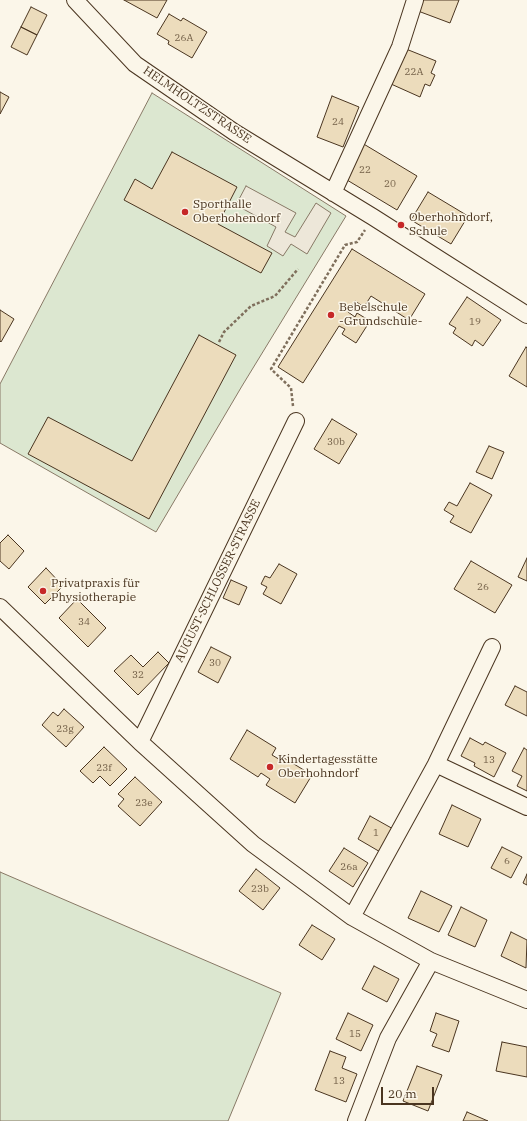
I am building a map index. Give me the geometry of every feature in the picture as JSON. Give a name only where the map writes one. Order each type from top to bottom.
[{"type":"street","name":"HELMHOLTZSTRASSE","points":[[75,0],[135,64],[234,132],[373,217],[527,316]]},
{"type":"street","points":[[333,193],[400,47],[415,0]]},
{"type":"street","name":"AUGUST-SCHLOSSER-STRASSE","points":[[140,742],[296,421]]},
{"type":"street","points":[[0,607],[140,742],[253,844],[352,917],[431,961],[527,1000]]},
{"type":"street","points":[[352,917],[436,764],[492,648]]},
{"type":"street","points":[[436,764],[527,807]]},
{"type":"street","points":[[356,1121],[388,1038],[431,961]]},
{"type":"path","points":[[296,421],[290,388],[271,369],[345,245],[357,242],[373,217]]},
{"type":"path","points":[[219,342],[224,332],[251,306],[275,296],[298,269]]},
{"type":"green space","points":[[152,93],[346,216],[242,386],[156,532],[0,443],[0,384]]},
{"type":"green space","points":[[0,872],[281,993],[228,1121],[0,1121]]},
{"type":"shaded area","points":[[246,186],[296,213],[285,232],[295,237],[316,203],[331,213],[307,254],[291,244],[283,256],[267,246],[276,227],[236,205]]},
{"type":"building","points":[[124,0],[167,0],[157,18]]},
{"type":"building","points":[[422,0],[459,0],[450,23],[418,11]]},
{"type":"building","points":[[31,7],[47,15],[37,35],[21,27]]},
{"type":"building","points":[[169,14],[181,21],[183,18],[207,32],[192,58],[168,44],[169,41],[157,34]]},
{"type":"building","points":[[21,27],[37,35],[27,55],[11,47]]},
{"type":"building","points":[[406,49],[436,61],[431,73],[435,75],[430,86],[425,84],[420,97],[391,84]]},
{"type":"building","points":[[0,92],[9,97],[0,114]]},
{"type":"building","points":[[332,96],[359,107],[343,147],[317,137]]},
{"type":"building","points":[[362,143],[417,176],[397,210],[342,177]]},
{"type":"building","name":"Sporthalle Oberhohendorf","points":[[172,152],[237,187],[218,224],[272,253],[261,273],[124,200],[135,179],[152,189]]},
{"type":"building","points":[[428,192],[468,216],[451,244],[411,220]]},
{"type":"building","name":"Bebelschule -Grundschule-","points":[[352,249],[425,294],[409,320],[371,296],[364,307],[355,301],[348,312],[355,317],[357,313],[370,321],[356,343],[342,334],[345,329],[339,326],[303,383],[278,367]]},
{"type":"building","points":[[467,297],[501,320],[483,346],[475,340],[472,346],[453,333],[456,328],[449,324]]},
{"type":"building","points":[[0,310],[14,319],[1,342],[0,341]]},
{"type":"building","points":[[199,335],[236,355],[149,519],[28,454],[48,417],[132,461]]},
{"type":"building","points":[[526,347],[527,348],[527,387],[509,376]]},
{"type":"building","points":[[332,419],[357,434],[339,464],[314,449]]},
{"type":"building","points":[[489,446],[504,452],[492,479],[476,472]]},
{"type":"building","points":[[470,483],[492,495],[471,533],[450,522],[454,516],[444,510],[449,502],[457,506]]},
{"type":"building","points":[[8,535],[24,551],[9,569],[0,561],[0,543]]},
{"type":"building","points":[[527,558],[527,581],[518,577]]},
{"type":"building","points":[[471,561],[512,585],[495,613],[454,589]]},
{"type":"building","points":[[279,564],[297,574],[281,604],[263,594],[267,587],[261,584],[265,576],[270,578]]},
{"type":"building","points":[[46,568],[63,586],[45,604],[28,587]]},
{"type":"building","points":[[231,580],[247,587],[239,605],[223,598]]},
{"type":"building","points":[[77,599],[106,628],[88,647],[59,618]]},
{"type":"building","points":[[211,647],[231,657],[218,683],[198,672]]},
{"type":"building","points":[[158,652],[169,663],[138,695],[114,671],[131,655],[143,667]]},
{"type":"building","points":[[515,686],[527,692],[527,716],[505,705]]},
{"type":"building","points":[[64,709],[84,727],[66,747],[42,725],[53,712],[58,716]]},
{"type":"building","points":[[247,730],[276,748],[272,755],[282,761],[284,758],[312,775],[295,803],[266,785],[270,779],[261,773],[258,777],[230,759]]},
{"type":"building","points":[[470,738],[483,745],[485,742],[506,753],[494,777],[474,766],[475,763],[461,756]]},
{"type":"building","points":[[104,747],[127,769],[110,786],[100,776],[93,783],[80,771]]},
{"type":"building","points":[[524,748],[527,750],[527,791],[517,786],[522,776],[512,771]]},
{"type":"building","points":[[135,777],[162,802],[140,826],[118,806],[124,799],[118,794]]},
{"type":"building","points":[[452,805],[481,819],[468,847],[439,834]]},
{"type":"building","points":[[370,816],[395,830],[382,853],[358,839]]},
{"type":"building","points":[[502,847],[522,857],[511,878],[491,868]]},
{"type":"building","points":[[344,848],[368,863],[353,887],[329,871]]},
{"type":"building","points":[[256,869],[280,888],[263,910],[239,891]]},
{"type":"building","points":[[527,874],[527,885],[523,883]]},
{"type":"building","points":[[421,891],[452,906],[439,932],[408,918]]},
{"type":"building","points":[[461,907],[487,920],[475,947],[448,935]]},
{"type":"building","points":[[312,925],[335,939],[322,960],[299,945]]},
{"type":"building","points":[[511,932],[527,940],[526,968],[501,956]]},
{"type":"building","points":[[374,966],[399,979],[387,1002],[362,989]]},
{"type":"building","points":[[348,1013],[373,1025],[361,1051],[336,1039]]},
{"type":"building","points":[[436,1013],[459,1021],[449,1052],[432,1046],[437,1034],[430,1031]]},
{"type":"building","points":[[502,1042],[527,1047],[527,1077],[496,1071]]},
{"type":"building","points":[[330,1051],[346,1057],[342,1068],[357,1074],[346,1102],[315,1090]]},
{"type":"building","points":[[417,1066],[442,1075],[428,1111],[403,1101]]},
{"type":"building","points":[[467,1112],[488,1121],[463,1121]]},
{"type":"place","name":"Sporthalle Oberhohendorf","points":[[185,212]]},
{"type":"place","name":"Oberhohndorf, Schule","points":[[401,225]]},
{"type":"place","name":"Bebelschule -Grundschule-","points":[[331,315]]},
{"type":"place","name":"Privatpraxis für Physiotherapie","points":[[43,591]]},
{"type":"place","name":"Kindertagesstätte Oberhohndorf","points":[[270,767]]}]
